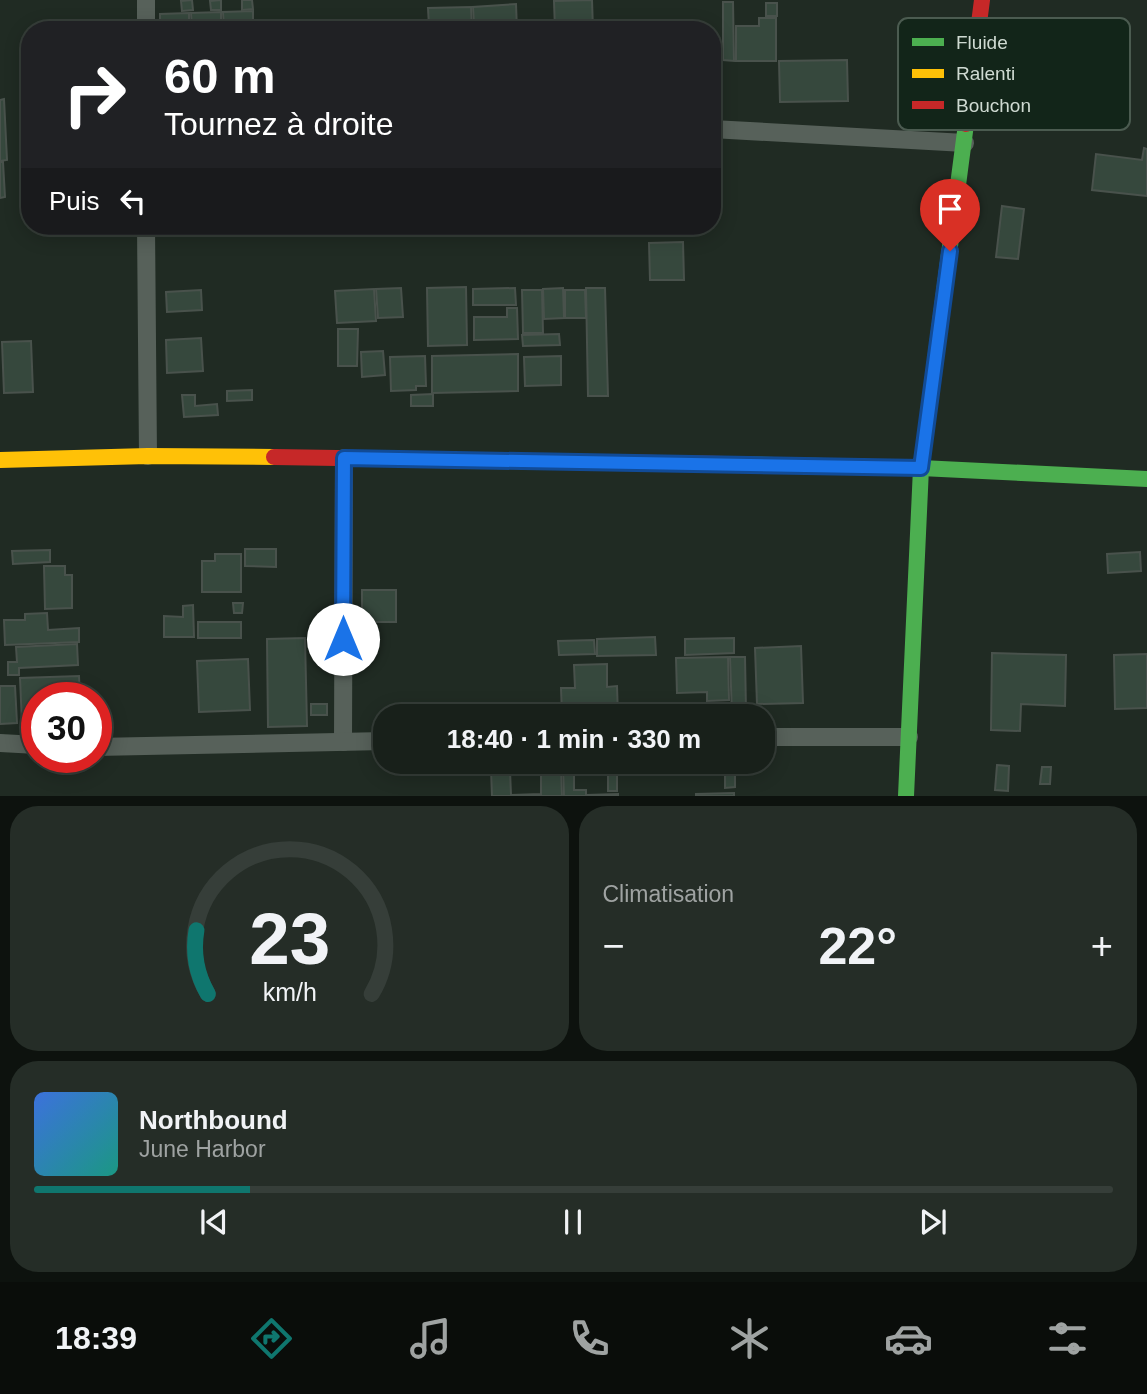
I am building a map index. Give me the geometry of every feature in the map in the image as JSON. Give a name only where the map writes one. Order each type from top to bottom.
[{"type":"street","points":[[146,0],[146,21]]},
{"type":"street","points":[[980,18],[982,0]]},
{"type":"street","points":[[721,130],[965,143]]},
{"type":"street","points":[[906,796],[921,468],[967,130]]},
{"type":"street","points":[[146,235],[148,456]]},
{"type":"street","points":[[0,460],[148,456],[344,458],[921,468],[1147,479]]},
{"type":"street","points":[[343,742],[344,458]]},
{"type":"street","points":[[775,737],[909,737]]},
{"type":"street","points":[[112,747],[373,741]]},
{"type":"street","points":[[0,743],[21,744]]},
{"type":"building","points":[[192,0],[193,10],[182,11],[181,1]]},
{"type":"building","points":[[221,0],[221,10],[211,10],[210,1]]},
{"type":"building","points":[[242,0],[252,0],[253,9],[242,10]]},
{"type":"building","points":[[592,0],[593,21],[555,21],[554,1]]},
{"type":"building","points":[[723,2],[733,2],[734,61],[723,60]]},
{"type":"building","points":[[766,3],[777,3],[777,16],[766,16]]},
{"type":"building","points":[[516,4],[517,21],[474,21],[473,7]]},
{"type":"building","points":[[471,7],[472,21],[429,21],[428,8]]},
{"type":"building","points":[[253,11],[253,21],[224,21],[223,12]]},
{"type":"building","points":[[221,12],[221,21],[191,21],[191,13]]},
{"type":"building","points":[[189,13],[189,21],[160,21],[160,14]]},
{"type":"building","points":[[759,18],[776,18],[776,61],[736,61],[736,26],[759,26]]},
{"type":"building","points":[[847,60],[848,101],[780,102],[779,61]]},
{"type":"building","points":[[4,99],[7,160],[0,161],[0,100]]},
{"type":"building","points":[[1144,148],[1147,149],[1147,196],[1092,190],[1096,154],[1142,160]]},
{"type":"building","points":[[0,162],[3,162],[5,197],[0,198]]},
{"type":"building","points":[[1002,206],[1024,209],[1018,259],[996,257]]},
{"type":"building","points":[[683,242],[684,280],[650,280],[649,243]]},
{"type":"building","points":[[466,287],[467,345],[428,346],[427,288]]},
{"type":"building","points":[[401,288],[403,317],[378,318],[376,289]]},
{"type":"building","points":[[515,288],[516,305],[473,305],[473,289]]},
{"type":"building","points":[[563,288],[564,318],[544,319],[543,289]]},
{"type":"building","points":[[586,288],[605,288],[608,396],[588,396]]},
{"type":"building","points":[[374,289],[376,321],[337,323],[335,291]]},
{"type":"building","points":[[201,290],[202,310],[167,312],[166,292]]},
{"type":"building","points":[[522,290],[542,290],[543,333],[523,333]]},
{"type":"building","points":[[565,290],[585,290],[586,318],[565,318]]},
{"type":"building","points":[[507,308],[517,308],[518,339],[474,340],[474,317],[507,317]]},
{"type":"building","points":[[338,329],[358,329],[357,366],[338,366]]},
{"type":"building","points":[[559,334],[560,345],[523,346],[522,335]]},
{"type":"building","points":[[201,338],[203,371],[167,373],[166,340]]},
{"type":"building","points":[[31,341],[33,392],[4,393],[2,342]]},
{"type":"building","points":[[383,351],[385,375],[362,377],[361,352]]},
{"type":"building","points":[[518,354],[518,391],[432,393],[432,356]]},
{"type":"building","points":[[425,356],[426,386],[416,386],[416,390],[391,391],[390,357]]},
{"type":"building","points":[[561,356],[561,385],[525,386],[524,357]]},
{"type":"building","points":[[252,390],[252,400],[227,401],[227,391]]},
{"type":"building","points":[[433,394],[433,406],[411,406],[411,395]]},
{"type":"building","points":[[182,395],[195,395],[195,406],[217,404],[218,415],[184,417]]},
{"type":"building","points":[[245,549],[276,549],[276,567],[245,566]]},
{"type":"building","points":[[50,550],[50,562],[13,564],[12,551]]},
{"type":"building","points":[[1140,552],[1141,571],[1108,573],[1107,554]]},
{"type":"building","points":[[215,554],[241,554],[241,592],[202,592],[202,561],[215,561]]},
{"type":"building","points":[[44,566],[65,566],[65,575],[72,575],[72,608],[45,609]]},
{"type":"building","points":[[362,590],[396,590],[396,622],[362,622]]},
{"type":"building","points":[[233,603],[243,603],[242,613],[234,613]]},
{"type":"building","points":[[193,605],[194,637],[164,637],[164,616],[183,617],[183,606]]},
{"type":"building","points":[[47,613],[48,630],[79,628],[79,642],[5,645],[4,620],[25,620],[25,614]]},
{"type":"building","points":[[198,622],[241,622],[241,638],[198,638]]},
{"type":"building","points":[[655,637],[656,655],[597,656],[597,639]]},
{"type":"building","points":[[305,638],[307,726],[268,727],[267,639]]},
{"type":"building","points":[[734,638],[734,653],[685,655],[685,639]]},
{"type":"building","points":[[594,640],[595,654],[559,655],[558,641]]},
{"type":"building","points":[[77,644],[78,665],[19,668],[19,675],[8,675],[8,662],[17,662],[16,647]]},
{"type":"building","points":[[801,646],[803,703],[757,704],[755,648]]},
{"type":"building","points":[[992,653],[1066,655],[1065,706],[1021,704],[1020,731],[991,730]]},
{"type":"building","points":[[1147,654],[1147,708],[1115,709],[1114,655]]},
{"type":"building","points":[[728,657],[729,700],[707,701],[707,692],[677,693],[676,658]]},
{"type":"building","points":[[730,657],[745,657],[746,704],[732,704]]},
{"type":"building","points":[[248,659],[250,710],[199,712],[197,661]]},
{"type":"building","points":[[607,664],[607,687],[617,686],[618,704],[562,704],[561,688],[575,688],[574,665]]},
{"type":"building","points":[[79,676],[79,682],[21,682],[21,701],[20,678]]},
{"type":"building","points":[[0,686],[15,686],[17,723],[0,724]]},
{"type":"building","points":[[311,704],[327,704],[327,715],[311,715]]},
{"type":"building","points":[[997,765],[1009,766],[1008,791],[995,790]]},
{"type":"building","points":[[1042,767],[1051,767],[1050,784],[1040,784]]},
{"type":"building","points":[[491,774],[510,774],[511,795],[541,794],[541,774],[561,774],[562,796],[492,796]]},
{"type":"building","points":[[563,774],[574,774],[574,790],[586,790],[586,795],[618,794],[618,796],[564,796]]},
{"type":"building","points":[[608,774],[617,774],[617,791],[608,791]]},
{"type":"building","points":[[725,774],[735,774],[735,787],[725,788]]},
{"type":"building","points":[[734,793],[734,796],[696,796],[696,794]]},
{"type":"traffic: fast","points":[[906,796],[921,468],[965,130]]},
{"type":"traffic: fast","points":[[725,464],[921,468],[1147,479]]},
{"type":"traffic: slow","points":[[0,460],[148,456],[274,457]]},
{"type":"traffic: jam","points":[[980,18],[982,0]]},
{"type":"traffic: jam","points":[[274,457],[725,464]]},
{"type":"route","points":[[343,639],[344,458],[921,468],[950,251]]}]
